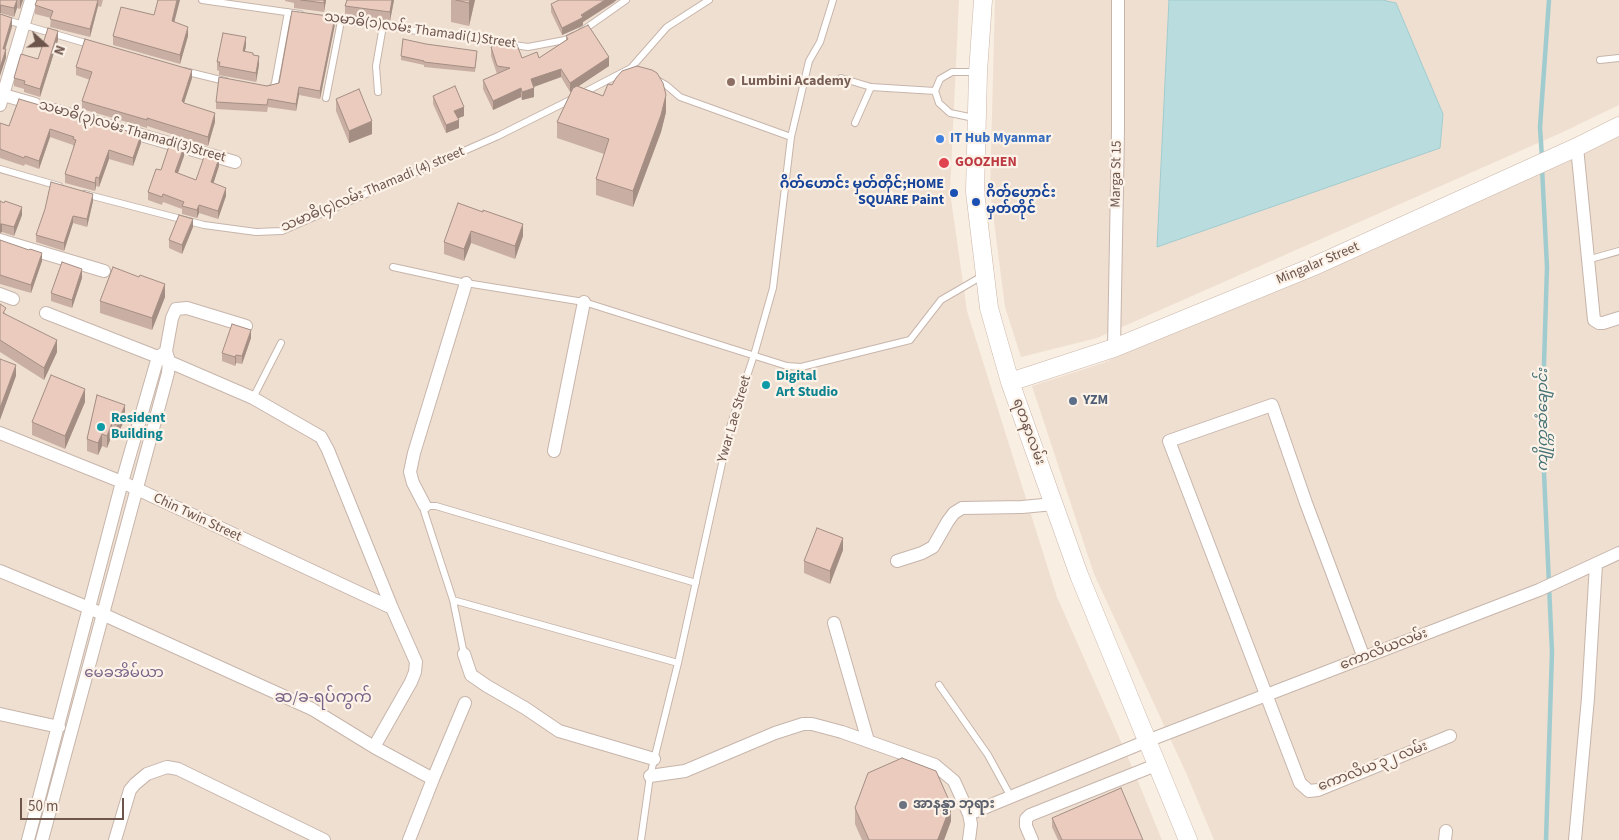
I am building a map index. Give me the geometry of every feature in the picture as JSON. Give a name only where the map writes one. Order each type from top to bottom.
[{"type":"main road","name":"ရတနာလမ်း","points":[[983,0],[978,72],[975,192],[989,308],[1010,382],[1080,575],[1188,840]]},
{"type":"main road","name":"Mingalar Street","points":[[1010,382],[1114,348],[1312,268],[1572,150],[1619,126]]},
{"type":"street","points":[[1,98],[31,0]]},
{"type":"street","name":"Marga St 15","points":[[1114,348],[1118,0]]},
{"type":"street","name":"သမာဓိ(၃)လမ်း Thamadi(3)Street","points":[[1,98],[234,162]]},
{"type":"street","points":[[1572,150],[1594,320],[1603,323],[1619,318]]},
{"type":"street","points":[[0,240],[104,271]]},
{"type":"street","points":[[426,506],[413,483],[410,472],[414,453],[466,283]]},
{"type":"street","points":[[0,294],[13,300]]},
{"type":"street","points":[[554,451],[584,302]]},
{"type":"street","points":[[28,840],[122,482],[164,356],[172,318],[176,309],[187,308],[246,326]]},
{"type":"street","points":[[46,313],[164,356],[253,398],[321,437],[416,662],[415,672],[374,748]]},
{"type":"street","points":[[42,840],[168,373],[164,356]]},
{"type":"street","points":[[1267,695],[1169,441],[1272,405],[1306,503],[1364,658]]},
{"type":"street","name":"Chin Twin Street","points":[[0,433],[122,482],[392,608]]},
{"type":"street","points":[[897,560],[922,553],[933,547],[948,521],[954,513],[962,508],[1022,507],[1054,504]]},
{"type":"street","name":"ကောလိယလမ်း","points":[[969,814],[1147,741],[1538,590],[1619,553]]},
{"type":"street","points":[[1575,840],[1588,698],[1596,564]]},
{"type":"street","points":[[0,572],[103,614],[312,709],[374,748],[434,779]]},
{"type":"street","points":[[834,623],[868,741]]},
{"type":"street","points":[[464,654],[471,675],[559,731],[654,758]]},
{"type":"street","name":"ကောလိယ ၃၂ လမ်း","points":[[1267,695],[1300,783],[1309,791],[1318,790],[1450,736]]},
{"type":"street","points":[[408,840],[465,702]]},
{"type":"street","points":[[0,714],[59,727]]},
{"type":"street","points":[[650,776],[686,771],[776,733],[803,724],[812,724],[868,741],[935,765],[954,781],[969,814],[971,824],[969,840]]},
{"type":"street","points":[[1032,840],[1026,826],[1026,819],[1030,815],[1156,765]]},
{"type":"street","points":[[115,840],[130,790],[134,784],[147,774],[167,767],[178,769],[317,839]]},
{"type":"lane","name":"သမာဓိ(၁)လမ်း Thamadi(1)Street","points":[[202,0],[306,15]]},
{"type":"lane","name":"သမာဓိ(၁)လမ်း Thamadi(1)Street","points":[[324,18],[528,47],[565,40],[582,31],[626,0]]},
{"type":"lane","name":"သမာဓိ(၄)လမ်း Thamadi (4) street","points":[[78,192],[204,225],[256,232],[282,231],[498,136],[634,69],[667,27],[709,0]]},
{"type":"lane","name":"Ywar Lae Street","points":[[641,840],[650,776],[678,663],[730,427],[754,355],[773,288],[792,137],[809,61],[820,42],[833,0]]},
{"type":"lane","points":[[262,88],[273,88],[276,83],[288,12]]},
{"type":"lane","points":[[0,18],[100,47]]},
{"type":"lane","points":[[326,98],[341,21]]},
{"type":"lane","points":[[378,92],[376,66],[383,26]]},
{"type":"lane","points":[[1600,60],[1619,58]]},
{"type":"lane","points":[[174,68],[229,82]]},
{"type":"lane","points":[[977,119],[950,113],[939,103],[935,91],[940,79],[952,72],[978,72]]},
{"type":"lane","points":[[650,76],[666,85],[680,97],[792,137]]},
{"type":"lane","points":[[841,78],[871,86],[935,91]]},
{"type":"lane","points":[[856,123],[871,86]]},
{"type":"lane","points":[[0,169],[70,190]]},
{"type":"lane","points":[[1587,260],[1619,251]]},
{"type":"lane","points":[[393,267],[466,283],[584,302],[787,366],[801,367],[910,340],[941,300],[984,274]]},
{"type":"lane","points":[[253,398],[281,343]]},
{"type":"lane","points":[[464,654],[453,600],[424,510],[426,506],[436,506],[696,583]]},
{"type":"lane","points":[[453,600],[678,663]]},
{"type":"lane","points":[[939,686],[988,755],[1011,797]]},
{"type":"shaded area","points":[[0,0],[959,0],[950,192],[967,311],[1057,597],[1130,762],[1162,840],[0,840]]},
{"type":"shaded area","points":[[995,0],[1619,0],[1619,105],[1563,132],[1097,338],[1021,357],[1005,307],[990,191]]},
{"type":"shaded area","points":[[1619,126],[1619,840],[1214,840],[1187,775],[1094,574],[1032,386],[1103,363]]},
{"type":"water","points":[[1169,0],[1382,0],[1396,3],[1443,114],[1440,148],[1157,247]]},
{"type":"building","points":[[0,0],[17,0],[14,8],[0,5]]},
{"type":"building","points":[[37,0],[98,0],[90,29],[50,19],[53,11],[35,5]]},
{"type":"building","points":[[158,0],[177,0],[172,21],[188,27],[180,55],[113,36],[121,7],[154,15]]},
{"type":"building","points":[[301,0],[324,0],[324,3]]},
{"type":"building","points":[[347,0],[392,0],[390,12],[345,6]]},
{"type":"building","points":[[456,0],[470,0],[469,3]]},
{"type":"building","points":[[559,0],[605,0],[581,15],[583,17],[580,19],[562,28],[551,4]]},
{"type":"building","points":[[292,11],[335,17],[320,91],[299,87],[296,104],[268,99],[267,105],[216,102],[219,77],[267,86],[279,83]]},
{"type":"building","points":[[0,14],[12,18],[3,49],[6,49],[0,68]]},
{"type":"building","points":[[588,25],[609,57],[570,83],[561,69],[531,79],[534,88],[522,92],[521,88],[493,101],[483,80],[510,68],[497,66],[491,47],[511,41],[516,42],[522,58],[537,52],[539,58],[568,39],[566,36]]},
{"type":"building","points":[[48,28],[58,31],[40,89],[24,84],[25,81],[14,78],[21,54],[38,59]]},
{"type":"building","points":[[223,33],[246,37],[243,51],[259,56],[256,73],[219,66],[220,62],[217,62]]},
{"type":"building","points":[[85,39],[192,70],[182,101],[215,113],[208,137],[147,118],[147,120],[82,101],[92,72],[76,67]]},
{"type":"building","points":[[403,39],[477,51],[475,68],[424,62],[401,56]]},
{"type":"building","points":[[637,66],[657,73],[663,83],[666,95],[661,115],[633,191],[596,179],[609,139],[557,122],[573,88],[577,86],[603,96],[608,84],[612,85],[622,71]]},
{"type":"building","points":[[455,86],[464,107],[454,111],[459,120],[446,125],[433,96]]},
{"type":"building","points":[[359,89],[372,121],[349,131],[336,99]]},
{"type":"building","points":[[19,99],[141,135],[133,158],[109,150],[99,178],[96,177],[95,183],[65,174],[76,140],[73,139],[74,137],[50,129],[39,161],[25,156],[24,158],[0,149],[0,123],[9,126]]},
{"type":"building","points":[[170,143],[184,147],[175,172],[196,180],[205,154],[219,158],[211,182],[226,188],[218,211],[199,205],[197,210],[182,206],[184,202],[163,194],[162,197],[148,192],[156,169],[161,170]]},
{"type":"building","points":[[51,182],[93,194],[87,219],[73,216],[64,243],[36,235],[45,209]]},
{"type":"building","points":[[0,201],[22,207],[14,227],[0,224]]},
{"type":"building","points":[[458,203],[523,224],[515,246],[471,231],[464,249],[444,242]]},
{"type":"building","points":[[179,215],[193,219],[182,245],[169,240]]},
{"type":"building","points":[[0,240],[42,253],[31,285],[0,275]]},
{"type":"building","points":[[62,262],[82,269],[72,300],[51,293]]},
{"type":"building","points":[[113,267],[165,284],[152,318],[100,301]]},
{"type":"building","points":[[0,304],[6,308],[3,313],[57,340],[44,368],[0,340]]},
{"type":"building","points":[[232,324],[251,330],[242,356],[236,355],[235,357],[222,353]]},
{"type":"building","points":[[0,359],[16,365],[0,408]]},
{"type":"building","points":[[51,375],[85,389],[65,436],[32,422]]},
{"type":"building","points":[[97,395],[125,405],[117,425],[112,423],[107,436],[102,434],[98,443],[87,439]]},
{"type":"building","points":[[817,528],[843,538],[830,571],[804,561]]},
{"type":"building","name":"အာနန္ဒာ ဘုရား","points":[[902,758],[936,771],[951,805],[937,840],[869,840],[855,808],[868,773]]},
{"type":"building","points":[[1121,788],[1143,840],[1062,840],[1052,818]]},
{"type":"waterway","name":"ကျိုက္ကဆံချောင်း","points":[[1542,158],[1540,127],[1549,0]]},
{"type":"waterway","name":"ကျိုက္ကဆံချောင်း","points":[[1542,168],[1547,267],[1542,428],[1552,652],[1546,840]]},
{"type":"place","name":"Lumbini Academy","points":[[731,82]]},
{"type":"place","name":"IT Hub Myanmar","points":[[940,139]]},
{"type":"place","name":"GOOZHEN","points":[[944,163]]},
{"type":"place","name":"ဂိတ်ဟောင်း မှတ်တိုင်;HOME SQUARE Paint","points":[[954,193]]},
{"type":"place","name":"ဂိတ်ဟောင်း မှတ်တိုင်","points":[[976,202]]},
{"type":"place","name":"Digital Art Studio","points":[[766,385]]},
{"type":"place","name":"YZM","points":[[1073,401]]},
{"type":"place","name":"Resident Building","points":[[101,427]]},
{"type":"place","name":"အာနန္ဒာ ဘုရား","points":[[903,805]]},
{"type":"district","name":"မေခအိမ်ယာ","points":[[124,674]]},
{"type":"district","name":"ဆ/ခ-ရပ်ကွက်","points":[[323,698]]}]
